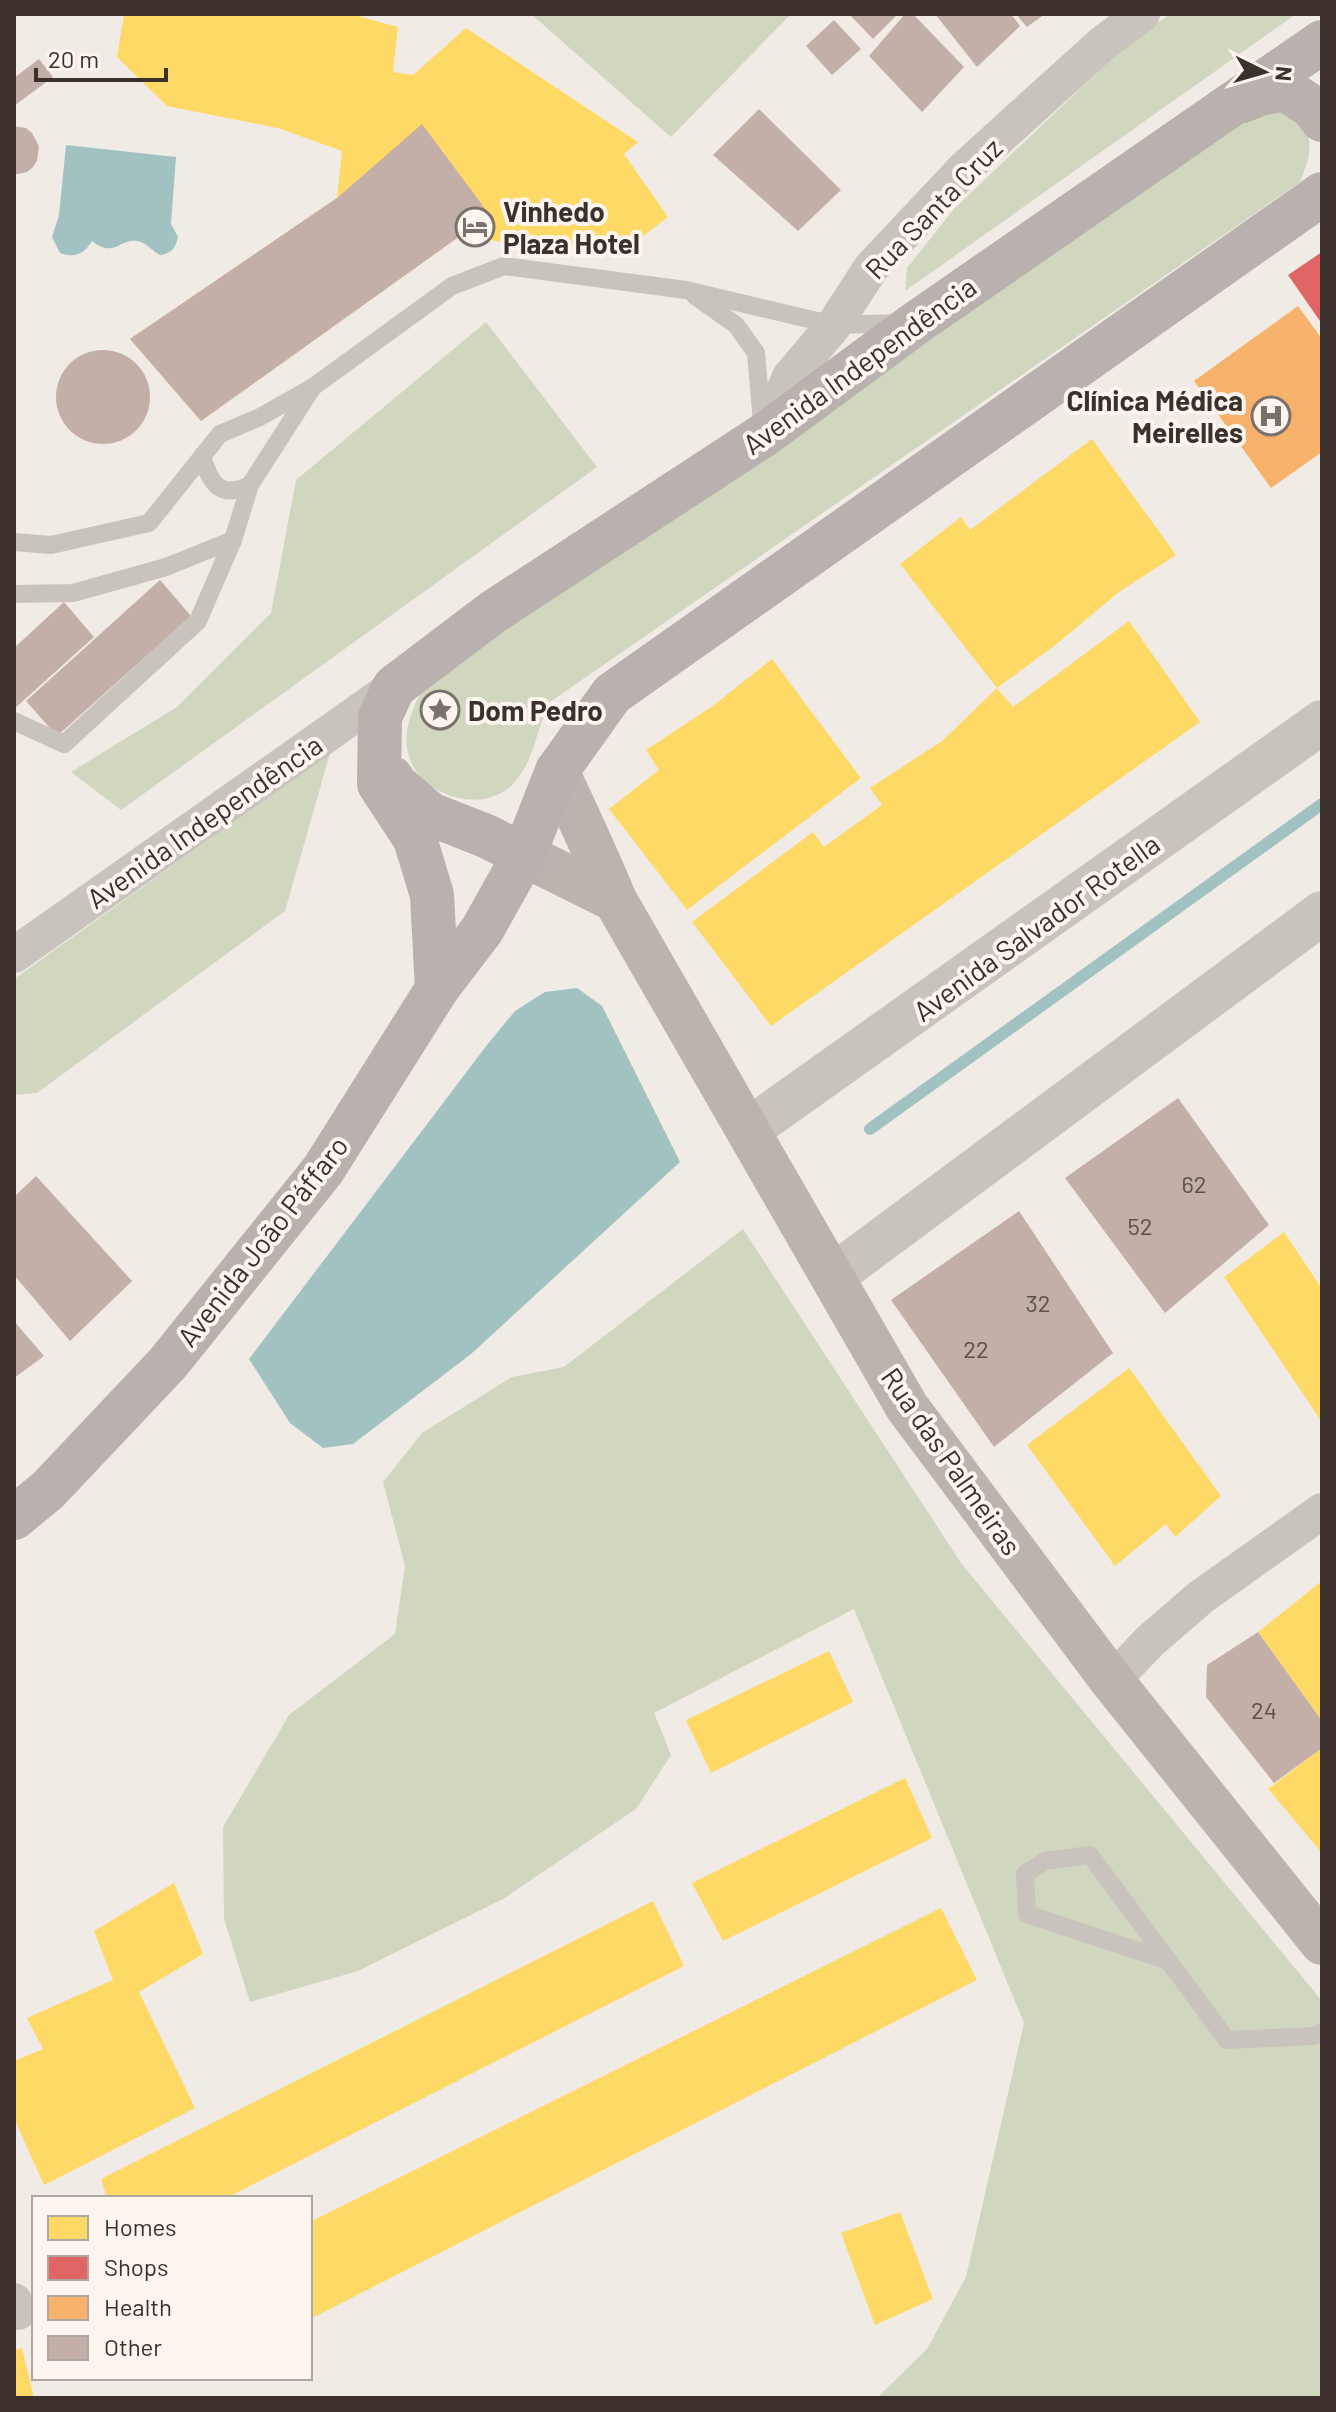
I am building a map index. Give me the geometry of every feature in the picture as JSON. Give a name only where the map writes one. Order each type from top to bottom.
[{"type":"main road","name":"Avenida Independência","points":[[394,687],[493,612],[764,435],[916,323],[1322,42]]},
{"type":"main road","points":[[1234,104],[1285,89],[1312,107],[1322,120]]},
{"type":"main road","points":[[524,855],[557,771],[612,694],[1322,194]]},
{"type":"main road","points":[[394,687],[380,717],[379,784],[415,839],[432,895],[437,989]]},
{"type":"main road","points":[[378,742],[394,783],[430,814],[486,836],[615,900]]},
{"type":"main road","name":"Rua das Palmeiras","points":[[557,771],[615,900],[907,1407],[1112,1681],[1322,1943]]},
{"type":"main road","name":"Avenida João Páffaro","points":[[14,1518],[48,1490],[168,1363],[323,1170],[437,989],[482,930],[524,855]]},
{"type":"street","name":"Rua Santa Cruz","points":[[764,435],[790,377],[834,325],[871,268],[964,169],[1102,44],[1142,14]]},
{"type":"street","name":"Avenida Independência","points":[[14,955],[394,687]]},
{"type":"street","name":"Avenida Salvador Rotella","points":[[748,1130],[1322,722]]},
{"type":"street","points":[[833,1276],[1322,913]]},
{"type":"street","points":[[1112,1681],[1150,1641],[1201,1597],[1322,1511]]},
{"type":"lane","points":[[14,542],[51,545],[149,523],[220,434],[260,417],[313,387],[452,286],[504,266],[686,290],[834,325],[916,323]]},
{"type":"lane","points":[[686,290],[736,325],[756,353],[764,435]]},
{"type":"lane","points":[[14,721],[64,744],[198,621],[233,540],[250,485],[313,387]]},
{"type":"lane","points":[[202,456],[209,479],[218,488],[238,491],[250,485]]},
{"type":"lane","points":[[14,594],[73,593],[166,567],[233,540]]},
{"type":"lane","points":[[1169,1961],[1027,1914],[1025,1874],[1045,1861],[1090,1855],[1169,1961],[1227,2040],[1314,2036],[1322,2032]]},
{"type":"green space","points":[[531,14],[791,14],[671,137]]},
{"type":"green space","points":[[1170,14],[1296,14],[905,291],[907,268],[954,209],[1124,47]]},
{"type":"green space","points":[[1278,110],[1301,125],[1309,138],[1309,153],[1300,182],[550,702],[525,767],[505,791],[484,799],[465,799],[442,792],[422,778],[407,750],[407,735],[415,704],[433,676],[1253,113]]},
{"type":"green space","points":[[486,322],[597,467],[121,810],[71,772],[177,707],[271,613],[296,480]]},
{"type":"green space","points":[[330,753],[285,911],[37,1093],[14,1095],[14,979]]},
{"type":"green space","points":[[743,1229],[961,1563],[1322,2001],[1322,2398],[877,2398],[927,2349],[966,2277],[1024,2023],[854,1609],[654,1713],[671,1755],[636,1809],[503,1899],[358,1971],[250,2002],[224,1919],[223,1827],[289,1715],[395,1634],[405,1566],[383,1482],[422,1433],[512,1377],[564,1367]]},
{"type":"water","points":[[66,145],[176,157],[171,224],[178,237],[172,250],[160,255],[137,241],[106,248],[92,241],[78,254],[60,253],[52,237],[59,215]]},
{"type":"water","points":[[577,988],[602,1006],[680,1162],[471,1354],[353,1444],[323,1448],[290,1423],[249,1359],[515,1011],[545,992]]},
{"type":"building: Homes","name":"Vinhedo Plaza Hotel","points":[[124,14],[360,14],[361,17],[398,27],[393,72],[413,75],[466,28],[638,142],[624,154],[668,217],[615,257],[460,236],[201,421],[130,339],[337,198],[342,151],[278,128],[167,106],[117,57]]},
{"type":"building: Homes","points":[[1092,439],[1176,555],[1119,592],[997,688],[900,564],[961,517],[970,530]]},
{"type":"building: Homes","points":[[1129,621],[1200,722],[771,1026],[692,922],[813,832],[824,847],[882,805],[870,788],[942,741],[997,688],[1013,707]]},
{"type":"building: Homes","points":[[772,659],[861,778],[687,910],[609,809],[659,770],[646,750],[714,705]]},
{"type":"building: Homes","points":[[1284,1232],[1322,1289],[1322,1422],[1224,1277]]},
{"type":"building: Homes","points":[[1129,1368],[1221,1496],[1175,1537],[1166,1524],[1115,1566],[1027,1445]]},
{"type":"building: Homes","points":[[1322,1581],[1322,1721],[1258,1632]]},
{"type":"building: Homes","points":[[829,1651],[853,1702],[711,1773],[686,1720]]},
{"type":"building: Homes","points":[[1322,1748],[1322,1853],[1268,1789]]},
{"type":"building: Homes","points":[[905,1778],[932,1838],[723,1941],[692,1883]]},
{"type":"building: Homes","points":[[174,1883],[203,1954],[139,1992],[195,2108],[44,2185],[14,2118],[14,2061],[43,2049],[27,2018],[113,1980],[94,1931]]},
{"type":"building: Homes","points":[[653,1901],[684,1966],[230,2196],[106,2196],[101,2179]]},
{"type":"building: Homes","points":[[941,1908],[977,1980],[312,2318],[312,2221]]},
{"type":"building: Homes","points":[[900,2212],[933,2299],[875,2325],[841,2233]]},
{"type":"building: Homes","points":[[22,2348],[34,2398],[14,2398],[14,2350]]},
{"type":"building: Shops","points":[[1322,252],[1322,324],[1288,275]]},
{"type":"building: Health","name":"Clínica Médica Meirelles","points":[[1298,306],[1322,339],[1322,452],[1271,488],[1194,381]]},
{"type":"building: Other","points":[[849,14],[898,14],[873,39]]},
{"type":"building: Other","points":[[905,14],[913,14],[964,67],[922,112],[869,56]]},
{"type":"building: Other","points":[[935,14],[1011,14],[1020,26],[977,67]]},
{"type":"building: Other","points":[[1016,14],[1045,14],[1027,27]]},
{"type":"building: Other","points":[[834,20],[861,49],[832,75],[806,46]]},
{"type":"building: Other","points":[[39,59],[53,77],[14,106],[14,78]]},
{"type":"building: Other","points":[[759,109],[841,190],[798,231],[713,155]]},
{"type":"building: Other","points":[[422,124],[492,218],[460,236],[201,421],[130,339],[337,198]]},
{"type":"building: Other","points":[[14,126],[26,128],[39,146],[33,167],[18,174],[14,174]]},
{"type":"building: Other","points":[[103,350],[121,354],[136,364],[146,379],[150,397],[146,415],[136,430],[121,440],[103,444],[85,440],[70,430],[60,415],[56,397],[60,379],[70,364],[85,354]]},
{"type":"building: Other","points":[[160,580],[191,616],[57,736],[26,701]]},
{"type":"building: Other","points":[[64,602],[94,637],[14,709],[14,648]]},
{"type":"building: Other","points":[[1178,1098],[1269,1225],[1165,1313],[1065,1178]]},
{"type":"building: Other","points":[[36,1176],[132,1281],[70,1341],[14,1275],[14,1197]]},
{"type":"building: Other","points":[[1019,1211],[1113,1353],[994,1447],[891,1300]]},
{"type":"building: Other","points":[[14,1321],[44,1356],[14,1378]]},
{"type":"building: Other","points":[[1258,1632],[1322,1721],[1322,1748],[1274,1783],[1206,1697],[1207,1665]]},
{"type":"waterway","points":[[870,1129],[1322,804]]},
{"type":"place","name":"Vinhedo Plaza Hotel","points":[[475,227]]},
{"type":"place","name":"Clínica Médica Meirelles","points":[[1271,416]]},
{"type":"place","name":"Dom Pedro","points":[[440,710]]}]
